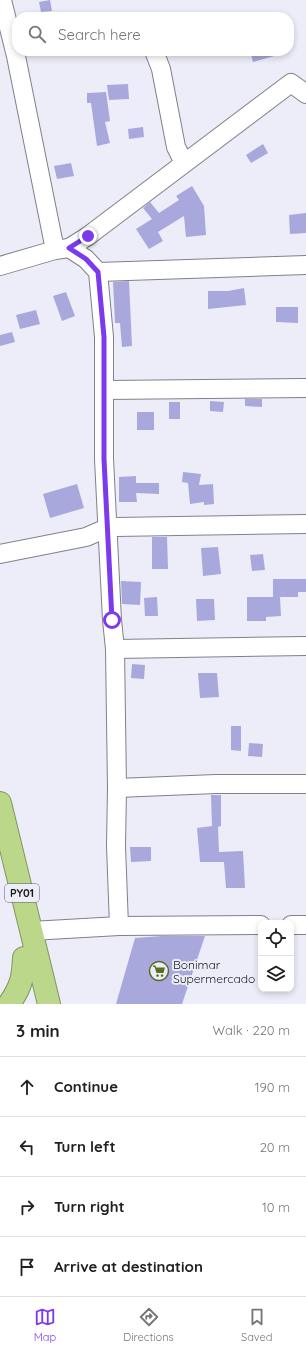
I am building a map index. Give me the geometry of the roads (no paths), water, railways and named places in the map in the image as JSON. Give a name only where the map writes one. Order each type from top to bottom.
[{"type":"highway","name":"PY01","points":[[0,803],[31,931],[46,1003]]},
{"type":"highway","name":"PY01","points":[[0,855],[24,958],[46,1003]]},
{"type":"highway","points":[[9,1004],[17,993],[22,980],[24,958]]},
{"type":"street","points":[[2,0],[12,40]]},
{"type":"street","points":[[16,56],[62,249]]},
{"type":"street","points":[[156,56],[161,69],[176,147],[184,163]]},
{"type":"street","points":[[0,266],[62,249],[88,236],[291,82],[306,94]]},
{"type":"street","points":[[62,249],[86,259],[98,272],[104,337],[104,459],[112,620],[116,649],[116,846],[119,926]]},
{"type":"street","points":[[98,272],[306,265]]},
{"type":"street","points":[[105,390],[306,388]]},
{"type":"street","points":[[0,554],[86,537],[107,528],[306,524]]},
{"type":"street","points":[[116,649],[306,646]]},
{"type":"street","points":[[117,788],[216,784],[306,784]]},
{"type":"street","points":[[31,931],[119,926],[258,925]]},
{"type":"street","points":[[294,925],[306,925]]},
{"type":"place","name":"Bonimar Supermercado","points":[[159,971]]}]
